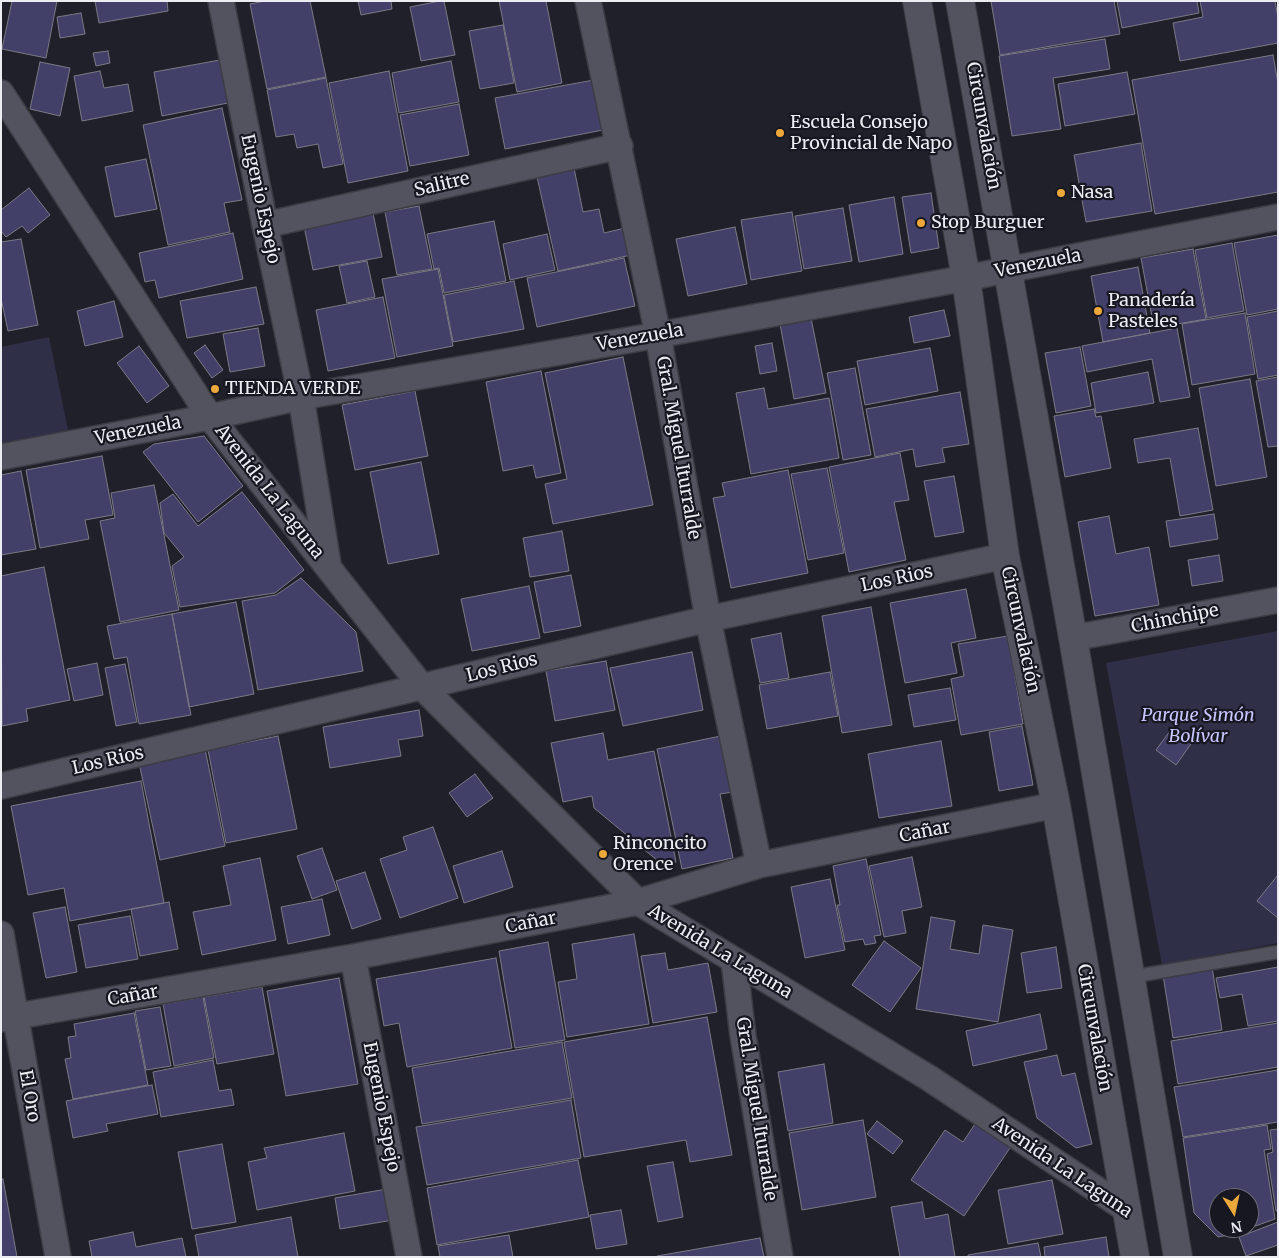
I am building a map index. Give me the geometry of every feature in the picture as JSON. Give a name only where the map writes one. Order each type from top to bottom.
[{"type":"main road","name":"Circunvalación","points":[[917,1],[966,278],[1005,556],[1056,805],[1135,1257]]},
{"type":"main road","name":"Circunvalación","points":[[960,1],[1073,638],[1179,1256]]},
{"type":"main road","name":"Avenida La Laguna","points":[[1126,1210],[1179,1256]]},
{"type":"street","name":"Eugenio Espejo","points":[[221,1],[265,225],[302,397]]},
{"type":"street","name":"Gral. Miguel Iturralde","points":[[588,1],[620,146],[658,335],[708,619],[759,865]]},
{"type":"street","name":"Avenida La Laguna","points":[[1,93],[210,417],[422,687],[638,902],[929,1078],[1126,1210]]},
{"type":"street","name":"Salitre","points":[[265,225],[620,146]]},
{"type":"street","name":"Venezuela","points":[[1,457],[210,417],[302,397],[658,335],[966,278],[1278,217]]},
{"type":"street","name":"Avenida La Laguna","points":[[302,397],[328,566]]},
{"type":"street","name":"Los Rios","points":[[1,786],[708,619],[1005,556]]},
{"type":"street","name":"Chinchipe","points":[[1073,638],[1278,600]]},
{"type":"street","name":"Cañar","points":[[8,1018],[352,957],[638,902],[759,865],[1056,805]]},
{"type":"street","name":"El Oro","points":[[1,934],[8,1018],[58,1257]]},
{"type":"street","name":"Eugenio Espejo","points":[[352,957],[409,1257]]},
{"type":"street","name":"Gral. Miguel Iturralde","points":[[734,961],[743,1036],[780,1257]]},
{"type":"lane","points":[[1130,977],[1278,952]]},
{"type":"green space","points":[[49,337],[69,435],[1,449],[1,347]]},
{"type":"green space","name":"Parque Simón Bolívar","points":[[1278,631],[1278,943],[1162,965],[1106,663]]},
{"type":"building","points":[[12,1],[57,1],[46,58],[2,49]]},
{"type":"building","points":[[95,1],[167,1],[168,11],[99,23]]},
{"type":"building","points":[[265,1],[310,1],[326,77],[267,89],[250,4]]},
{"type":"building","points":[[358,1],[391,1],[392,9],[361,15]]},
{"type":"building","points":[[444,1],[455,55],[421,61],[410,7]]},
{"type":"building","points":[[499,1],[546,1],[562,83],[517,92]]},
{"type":"building","points":[[991,1],[1114,1],[1120,34],[1000,55]]},
{"type":"building","points":[[1117,1],[1197,1],[1199,13],[1122,28]]},
{"type":"building","points":[[1200,1],[1275,1],[1278,18],[1278,43],[1180,61],[1173,23],[1203,17]]},
{"type":"building","points":[[81,13],[85,34],[60,38],[57,17]]},
{"type":"building","points":[[503,25],[514,83],[480,89],[469,31]]},
{"type":"building","points":[[1105,39],[1110,69],[1053,78],[1061,129],[1012,136],[999,56]]},
{"type":"building","points":[[108,51],[110,63],[96,66],[93,53]]},
{"type":"building","points":[[1273,55],[1278,83],[1278,192],[1155,214],[1132,80]]},
{"type":"building","points":[[220,60],[228,103],[162,116],[154,72]]},
{"type":"building","points":[[451,61],[459,102],[399,113],[392,73]]},
{"type":"building","points":[[40,62],[70,68],[60,116],[30,109]]},
{"type":"building","points":[[100,71],[104,88],[128,84],[133,111],[82,121],[74,76]]},
{"type":"building","points":[[389,71],[408,171],[348,183],[329,83]]},
{"type":"building","points":[[1127,72],[1135,114],[1065,126],[1058,84]]},
{"type":"building","points":[[326,78],[343,164],[323,168],[318,144],[297,148],[294,134],[276,137],[267,90]]},
{"type":"building","points":[[594,80],[603,130],[505,149],[495,98]]},
{"type":"building","points":[[459,104],[469,155],[410,166],[400,115]]},
{"type":"building","points":[[222,108],[242,200],[224,203],[230,232],[168,245],[143,125]]},
{"type":"building","points":[[1141,143],[1152,211],[1086,222],[1074,155]]},
{"type":"building","points":[[146,159],[157,209],[115,217],[105,167]]},
{"type":"building","points":[[574,168],[583,212],[599,209],[604,233],[625,228],[631,255],[558,271],[537,177]]},
{"type":"building","points":[[29,188],[50,215],[28,233],[22,226],[6,237],[1,231],[1,210]]},
{"type":"building","name":"Stop Burguer","points":[[931,193],[939,248],[911,253],[902,197]]},
{"type":"building","points":[[894,197],[903,254],[859,262],[849,205]]},
{"type":"building","points":[[419,206],[432,269],[397,275],[385,212]]},
{"type":"building","points":[[843,208],[852,261],[804,269],[795,216]]},
{"type":"building","points":[[792,212],[802,271],[751,280],[741,220]]},
{"type":"building","points":[[373,213],[382,257],[313,270],[304,226]]},
{"type":"building","points":[[494,221],[506,281],[444,293],[439,268],[434,269],[427,234]]},
{"type":"building","points":[[735,227],[747,284],[688,296],[676,239]]},
{"type":"building","points":[[233,233],[243,279],[159,298],[155,280],[145,282],[139,253]]},
{"type":"building","points":[[547,234],[555,270],[510,280],[503,244]]},
{"type":"building","points":[[1278,235],[1278,309],[1247,315],[1234,243]]},
{"type":"building","points":[[21,239],[38,325],[8,331],[1,298],[1,242]]},
{"type":"building","points":[[1232,243],[1244,311],[1207,318],[1195,250]]},
{"type":"building","points":[[1193,249],[1206,319],[1154,328],[1141,258]]},
{"type":"building","points":[[624,258],[635,306],[537,327],[527,278]]},
{"type":"building","points":[[367,261],[375,297],[347,303],[339,266]]},
{"type":"building","points":[[1138,267],[1150,333],[1103,342],[1091,276]]},
{"type":"building","points":[[438,269],[453,346],[397,357],[382,279]]},
{"type":"building","points":[[514,281],[524,329],[453,342],[444,295]]},
{"type":"building","points":[[256,287],[264,324],[187,338],[180,301]]},
{"type":"building","points":[[383,297],[395,358],[328,371],[316,310]]},
{"type":"building","points":[[114,301],[123,337],[85,346],[77,311]]},
{"type":"building","points":[[944,310],[950,336],[914,343],[909,317]]},
{"type":"building","points":[[1278,311],[1278,375],[1258,379],[1247,317]]},
{"type":"building","points":[[1245,313],[1255,374],[1192,385],[1182,324]]},
{"type":"building","points":[[811,318],[826,393],[794,399],[780,324]]},
{"type":"building","points":[[258,328],[265,366],[230,372],[223,334]]},
{"type":"building","points":[[1177,328],[1190,397],[1160,402],[1152,359],[1087,372],[1082,346]]},
{"type":"building","points":[[772,343],[777,371],[760,374],[755,346]]},
{"type":"building","points":[[205,345],[223,370],[212,378],[194,353]]},
{"type":"building","points":[[139,346],[169,386],[147,403],[117,363]]},
{"type":"building","points":[[1080,347],[1091,406],[1056,413],[1045,353]]},
{"type":"building","points":[[930,348],[938,391],[865,405],[857,361]]},
{"type":"building","points":[[623,357],[653,505],[553,524],[545,484],[567,479],[545,373]]},
{"type":"building","points":[[855,368],[871,455],[843,460],[827,373]]},
{"type":"building","points":[[541,371],[561,473],[536,478],[533,465],[503,471],[486,382]]},
{"type":"building","points":[[1148,372],[1154,403],[1096,413],[1091,383]]},
{"type":"building","points":[[1278,377],[1278,446],[1268,447],[1256,381]]},
{"type":"building","points":[[1250,379],[1267,477],[1216,486],[1199,388]]},
{"type":"building","points":[[764,388],[768,409],[829,398],[839,458],[751,474],[736,393]]},
{"type":"building","points":[[415,391],[428,456],[355,470],[342,405]]},
{"type":"building","points":[[960,392],[969,444],[942,448],[945,462],[916,467],[913,449],[875,457],[866,409]]},
{"type":"building","points":[[1094,409],[1096,417],[1101,416],[1111,468],[1065,477],[1054,416]]},
{"type":"building","points":[[1198,428],[1213,510],[1180,516],[1170,458],[1138,463],[1134,439]]},
{"type":"building","points":[[204,436],[243,486],[198,522],[143,452],[154,444]]},
{"type":"building","points":[[900,453],[909,500],[894,502],[906,560],[849,572],[829,467]]},
{"type":"building","points":[[102,456],[113,515],[85,520],[89,539],[40,548],[26,470]]},
{"type":"building","points":[[421,462],[439,554],[388,564],[370,472]]},
{"type":"building","points":[[827,468],[844,553],[808,560],[791,474]]},
{"type":"building","points":[[788,470],[808,573],[731,588],[713,498],[725,496],[722,483]]},
{"type":"building","points":[[21,471],[36,549],[1,555],[1,475]]},
{"type":"building","points":[[954,476],[964,532],[935,537],[924,481]]},
{"type":"building","points":[[154,485],[179,610],[120,622],[100,521],[115,518],[111,493]]},
{"type":"building","points":[[242,492],[304,570],[275,593],[180,607],[172,566],[184,557],[164,533],[160,503],[173,494],[198,526]]},
{"type":"building","points":[[1214,514],[1218,539],[1170,547],[1166,521]]},
{"type":"building","points":[[1109,516],[1116,554],[1149,547],[1159,605],[1095,616],[1078,522]]},
{"type":"building","points":[[562,531],[569,571],[530,577],[523,538]]},
{"type":"building","points":[[1219,555],[1223,581],[1192,586],[1188,560]]},
{"type":"building","points":[[44,567],[70,700],[26,709],[28,721],[2,726],[1,576]]},
{"type":"building","points":[[571,575],[581,626],[544,633],[534,582]]},
{"type":"building","points":[[301,578],[356,632],[363,671],[258,690],[242,601],[276,595]]},
{"type":"building","points":[[529,586],[540,638],[472,651],[461,599]]},
{"type":"building","points":[[966,589],[976,638],[951,643],[957,673],[905,683],[890,603]]},
{"type":"building","points":[[236,602],[254,694],[189,707],[172,614]]},
{"type":"building","points":[[871,607],[892,725],[842,733],[822,616]]},
{"type":"building","points":[[172,614],[191,715],[139,724],[127,657],[114,659],[107,626]]},
{"type":"building","points":[[781,633],[789,678],[760,683],[751,639]]},
{"type":"building","points":[[1008,636],[1023,724],[961,735],[951,679],[964,676],[958,644]]},
{"type":"building","points":[[692,652],[703,710],[623,726],[610,668]]},
{"type":"building","points":[[606,661],[615,710],[555,721],[546,671]]},
{"type":"building","points":[[97,663],[103,695],[74,701],[67,669]]},
{"type":"building","points":[[125,664],[137,722],[116,726],[105,668]]},
{"type":"building","points":[[830,672],[838,716],[767,729],[759,685]]},
{"type":"building","points":[[950,688],[956,720],[914,727],[908,695]]},
{"type":"building","points":[[419,710],[423,736],[398,740],[401,756],[330,768],[323,727]]},
{"type":"building","points":[[1022,726],[1033,785],[999,791],[989,732]]},
{"type":"building","points":[[1173,727],[1193,741],[1176,765],[1156,750]]},
{"type":"building","points":[[603,733],[608,760],[654,751],[676,862],[663,865],[594,808],[592,796],[563,802],[551,743]]},
{"type":"building","points":[[278,736],[297,829],[226,843],[208,750]]},
{"type":"building","points":[[721,736],[733,792],[720,794],[733,858],[682,869],[657,749]]},
{"type":"building","points":[[941,741],[952,806],[879,818],[868,754]]},
{"type":"building","points":[[205,749],[225,846],[160,860],[139,763]]},
{"type":"building","points":[[475,774],[493,798],[467,817],[449,793]]},
{"type":"building","points":[[141,781],[164,903],[70,921],[64,888],[28,895],[11,806]]},
{"type":"building","points":[[433,827],[458,898],[400,918],[380,859],[407,850],[403,837]]},
{"type":"building","points":[[322,848],[337,890],[312,899],[297,856]]},
{"type":"building","points":[[502,851],[513,887],[464,903],[453,866]]},
{"type":"building","points":[[912,857],[922,907],[902,911],[906,933],[884,937],[869,866]]},
{"type":"building","points":[[260,858],[276,940],[202,955],[193,912],[231,905],[223,866]]},
{"type":"building","points":[[866,859],[881,935],[874,936],[876,943],[865,945],[863,939],[845,942],[837,905],[840,905],[833,866]]},
{"type":"building","points":[[365,872],[381,919],[352,929],[336,881]]},
{"type":"building","points":[[1278,875],[1278,918],[1257,901]]},
{"type":"building","points":[[830,879],[845,950],[805,958],[791,887]]},
{"type":"building","points":[[322,899],[330,935],[288,944],[281,907]]},
{"type":"building","points":[[169,902],[178,949],[140,956],[131,909]]},
{"type":"building","points":[[65,907],[77,972],[46,978],[33,913]]},
{"type":"building","points":[[130,916],[138,959],[86,968],[78,925]]},
{"type":"building","points":[[931,917],[955,921],[950,949],[979,954],[983,925],[1013,930],[998,1022],[916,1009]]},
{"type":"building","points":[[634,934],[649,1024],[567,1037],[558,982],[577,979],[572,944]]},
{"type":"building","points":[[884,941],[921,968],[890,1012],[852,985]]},
{"type":"building","points":[[548,942],[565,1040],[515,1048],[499,951]]},
{"type":"building","points":[[1056,947],[1062,988],[1027,993],[1021,953]]},
{"type":"building","points":[[665,953],[668,970],[708,963],[717,1012],[653,1023],[641,956]]},
{"type":"building","points":[[496,958],[512,1048],[407,1067],[399,1023],[384,1026],[376,979]]},
{"type":"building","points":[[1212,967],[1222,1030],[1173,1038],[1163,975]]},
{"type":"building","points":[[1278,967],[1278,1021],[1248,1026],[1242,994],[1220,998],[1216,978]]},
{"type":"building","points":[[339,978],[358,1084],[286,1096],[267,991]]},
{"type":"building","points":[[262,987],[274,1054],[217,1064],[204,997]]},
{"type":"building","points":[[203,997],[214,1058],[174,1066],[163,1004]]},
{"type":"building","points":[[160,1007],[171,1066],[146,1070],[135,1011]]},
{"type":"building","points":[[134,1013],[148,1085],[73,1099],[65,1059],[71,1058],[68,1037],[76,1036],[74,1024]]},
{"type":"building","points":[[1040,1014],[1047,1049],[973,1066],[966,1031]]},
{"type":"building","points":[[707,1017],[732,1155],[690,1162],[686,1140],[584,1157],[564,1042]]},
{"type":"building","points":[[1278,1023],[1278,1067],[1178,1084],[1171,1041]]},
{"type":"building","points":[[562,1042],[572,1098],[422,1124],[412,1068]]},
{"type":"building","points":[[1057,1055],[1062,1076],[1075,1073],[1092,1144],[1076,1148],[1037,1118],[1024,1062]]},
{"type":"building","points":[[213,1060],[219,1091],[231,1089],[234,1105],[161,1117],[153,1072]]},
{"type":"building","points":[[824,1064],[833,1123],[788,1131],[778,1072]]},
{"type":"building","points":[[1278,1070],[1278,1122],[1183,1137],[1174,1087]]},
{"type":"building","points":[[152,1085],[158,1114],[106,1124],[108,1131],[73,1138],[66,1101]]},
{"type":"building","points":[[571,1100],[581,1158],[427,1185],[416,1127]]},
{"type":"building","points":[[863,1120],[876,1197],[802,1210],[789,1133]]},
{"type":"building","points":[[877,1121],[903,1141],[893,1154],[867,1134]]},
{"type":"building","points":[[977,1121],[1012,1145],[964,1216],[911,1180],[945,1130],[963,1142]]},
{"type":"building","points":[[1267,1125],[1271,1149],[1264,1150],[1275,1219],[1259,1225],[1259,1188],[1209,1188],[1209,1228],[1194,1213],[1183,1138]]},
{"type":"building","points":[[1278,1129],[1278,1211],[1276,1211],[1267,1154],[1273,1152],[1270,1130]]},
{"type":"building","points":[[344,1133],[355,1191],[257,1210],[248,1162],[267,1158],[264,1148]]},
{"type":"building","points":[[222,1144],[236,1222],[192,1229],[178,1152]]},
{"type":"building","points":[[578,1160],[589,1217],[437,1245],[427,1188]]},
{"type":"building","points":[[673,1162],[683,1217],[658,1222],[647,1166]]},
{"type":"building","points":[[3,1179],[17,1257],[1,1257],[1,1180]]},
{"type":"building","points":[[1052,1180],[1063,1234],[1008,1244],[998,1190]]},
{"type":"building","points":[[387,1189],[393,1220],[340,1229],[335,1198]]},
{"type":"building","points":[[922,1202],[925,1219],[948,1214],[955,1257],[900,1257],[891,1207]]},
{"type":"building","points":[[621,1210],[627,1244],[596,1249],[590,1215]]},
{"type":"building","points":[[291,1217],[298,1257],[199,1257],[195,1235]]},
{"type":"building","points":[[1278,1222],[1278,1245],[1246,1256],[1239,1238],[1259,1238],[1259,1229]]},
{"type":"building","points":[[133,1232],[136,1247],[182,1238],[186,1257],[92,1257],[89,1241]]},
{"type":"building","points":[[509,1235],[513,1257],[440,1257],[438,1246]]},
{"type":"building","points":[[1106,1237],[1109,1257],[1045,1257],[1044,1247]]},
{"type":"building","points":[[760,1238],[764,1257],[657,1257],[657,1256]]},
{"type":"building","points":[[1038,1243],[1041,1257],[968,1257],[968,1255]]},
{"type":"place","name":"Escuela Consejo Provincial de Napo","points":[[780,133]]},
{"type":"place","name":"Nasa","points":[[1061,193]]},
{"type":"place","name":"Stop Burguer","points":[[921,223]]},
{"type":"place","name":"Panadería Pasteles","points":[[1098,311]]},
{"type":"place","name":"TIENDA VERDE","points":[[215,389]]},
{"type":"place","name":"Rinconcito Orence","points":[[603,854]]}]
